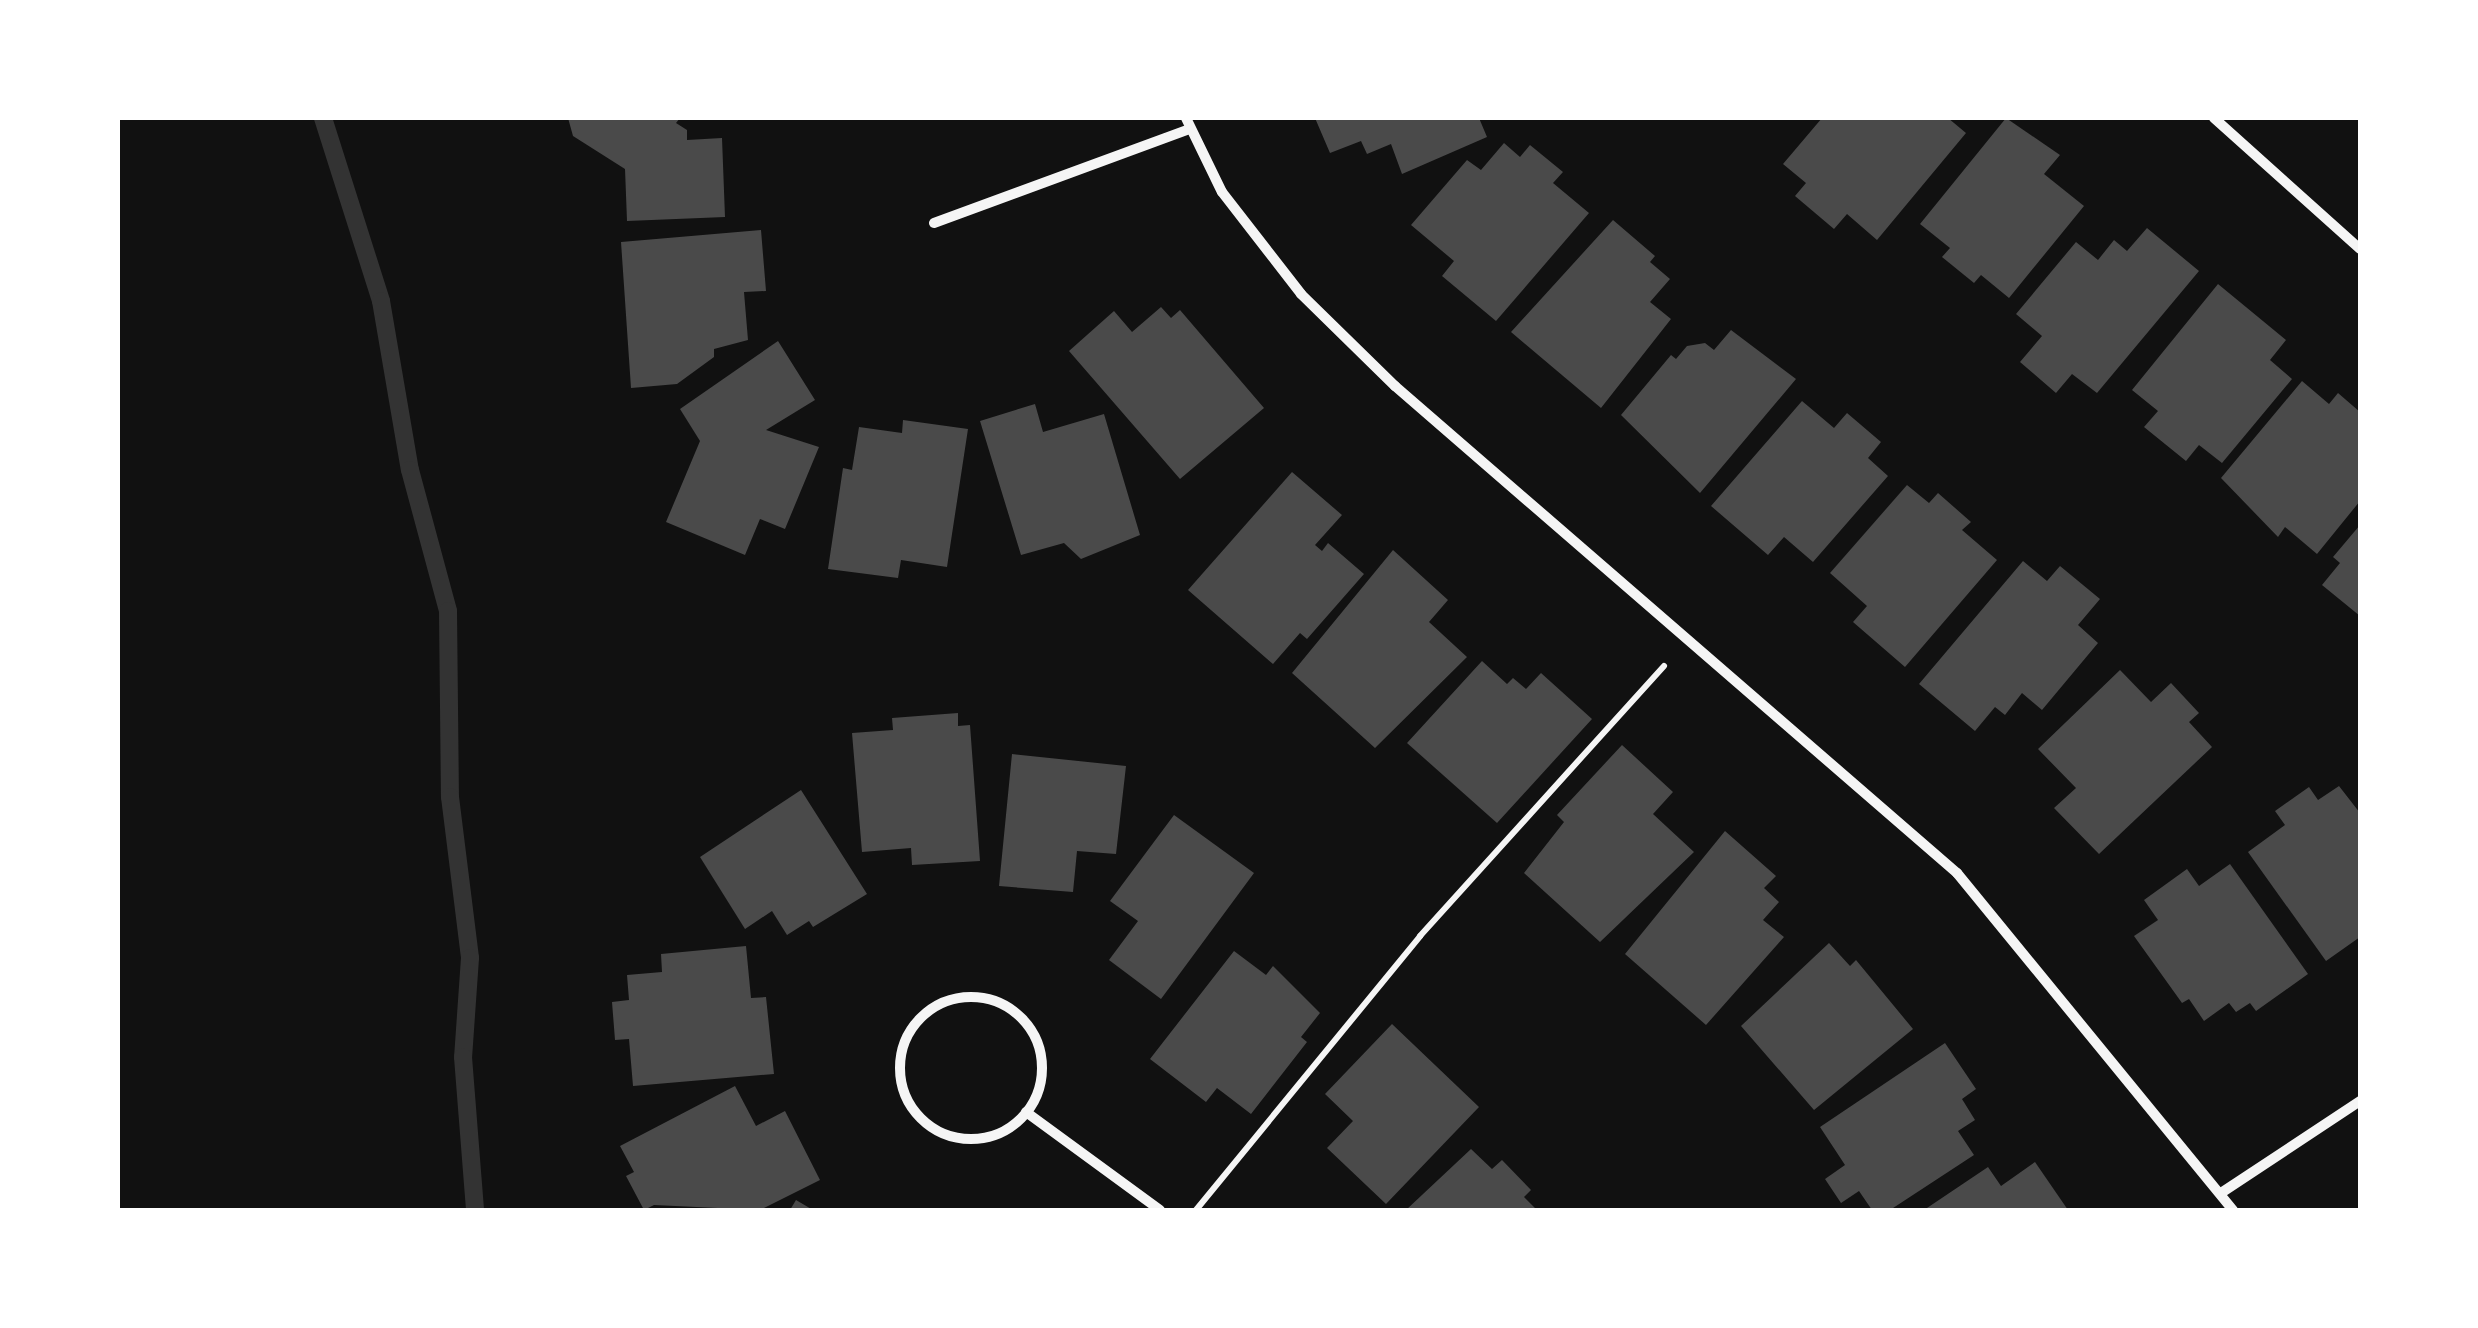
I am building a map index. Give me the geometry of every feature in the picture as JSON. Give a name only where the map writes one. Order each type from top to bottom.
[{"type":"street","points":[[2214,118],[2360,249]]},
{"type":"street","points":[[934,223],[1187,123],[1222,192],[1300,294],[1395,386],[1957,873],[2232,1210]]},
{"type":"street","points":[[966,996],[1010,1008],[1026,1024],[1042,1061],[1039,1088],[1026,1112],[993,1135],[971,1140],[925,1124],[900,1082],[907,1035],[942,1001],[966,996]]},
{"type":"street","points":[[2221,1193],[2360,1101]]},
{"type":"street","points":[[1026,1112],[1160,1210]]},
{"type":"path","points":[[1195,1210],[1420,936],[1561,787],[1688,638]]},
{"type":"building","points":[[568,118],[680,118],[676,123],[687,130],[687,140],[722,138],[725,217],[627,221],[625,169],[573,136]]},
{"type":"building","points":[[1315,118],[1479,118],[1487,137],[1402,174],[1391,144],[1367,154],[1361,141],[1330,153]]},
{"type":"building","points":[[1822,118],[1948,118],[1966,133],[1877,240],[1847,214],[1834,229],[1795,196],[1806,183],[1783,164]]},
{"type":"building","points":[[2006,118],[2060,155],[2044,174],[2084,206],[2009,298],[1981,275],[1974,283],[1942,257],[1950,248],[1920,224]]},
{"type":"building","points":[[1504,143],[1520,157],[1530,145],[1563,172],[1553,183],[1589,213],[1496,321],[1442,276],[1454,261],[1411,225],[1467,160],[1481,170]]},
{"type":"building","points":[[1613,220],[1655,256],[1650,262],[1670,279],[1650,302],[1671,319],[1601,408],[1511,332]]},
{"type":"building","points":[[2147,228],[2199,271],[2097,393],[2072,374],[2056,393],[2020,362],[2042,336],[2016,314],[2076,242],[2098,260],[2114,240],[2127,251]]},
{"type":"building","points":[[761,230],[766,291],[744,292],[748,340],[714,349],[714,357],[677,384],[631,388],[621,242]]},
{"type":"building","points":[[2218,284],[2286,340],[2270,360],[2292,379],[2222,463],[2199,445],[2186,461],[2144,427],[2158,411],[2132,390]]},
{"type":"building","points":[[1161,307],[1171,318],[1180,310],[1264,408],[1180,479],[1069,351],[1114,311],[1132,332]]},
{"type":"building","points":[[1731,330],[1796,379],[1700,493],[1621,415],[1671,355],[1676,359],[1687,346],[1705,343],[1714,350]]},
{"type":"building","points":[[778,341],[815,400],[766,430],[819,447],[785,529],[760,519],[745,555],[666,522],[700,441],[680,409]]},
{"type":"building","points":[[2302,381],[2329,404],[2338,393],[2360,412],[2360,501],[2317,554],[2285,527],[2278,537],[2221,478]]},
{"type":"building","points":[[1802,401],[1834,428],[1847,413],[1881,442],[1868,458],[1888,476],[1813,562],[1784,537],[1768,555],[1711,506]]},
{"type":"building","points":[[1035,404],[1043,432],[1104,414],[1140,535],[1081,559],[1064,543],[1021,555],[980,421]]},
{"type":"building","points":[[903,420],[968,429],[947,567],[901,560],[898,578],[828,569],[843,468],[852,470],[859,427],[902,433]]},
{"type":"building","points":[[1292,472],[1342,515],[1315,545],[1322,551],[1328,543],[1364,574],[1307,639],[1300,633],[1273,664],[1188,590]]},
{"type":"building","points":[[1907,485],[1929,503],[1938,493],[1971,522],[1962,530],[1997,560],[1905,667],[1853,622],[1867,606],[1830,573]]},
{"type":"building","points":[[2360,525],[2360,616],[2322,585],[2340,563],[2333,557]]},
{"type":"building","points":[[1393,550],[1448,600],[1429,622],[1467,657],[1375,748],[1292,673]]},
{"type":"building","points":[[2023,561],[2047,581],[2060,566],[2100,599],[2078,625],[2098,643],[2042,710],[2022,693],[2005,715],[1995,707],[1975,731],[1919,684]]},
{"type":"building","points":[[1482,661],[1507,684],[1513,678],[1526,689],[1541,673],[1592,719],[1497,823],[1407,743]]},
{"type":"building","points":[[2120,670],[2151,702],[2171,683],[2199,713],[2189,722],[2212,747],[2099,854],[2054,808],[2076,788],[2038,749]]},
{"type":"building","points":[[958,713],[958,726],[970,725],[980,861],[912,865],[911,848],[862,852],[852,733],[893,730],[892,718]]},
{"type":"building","points":[[1622,745],[1673,792],[1653,814],[1694,852],[1600,942],[1524,873],[1564,822],[1557,815]]},
{"type":"building","points":[[1012,754],[1126,766],[1116,854],[1077,851],[1073,892],[999,886]]},
{"type":"building","points":[[2339,786],[2360,813],[2360,937],[2326,961],[2248,852],[2285,825],[2275,811],[2309,787],[2318,800]]},
{"type":"building","points":[[801,790],[867,894],[813,927],[809,921],[787,935],[772,911],[745,929],[700,857]]},
{"type":"building","points":[[1174,815],[1254,873],[1161,999],[1109,960],[1138,921],[1110,901]]},
{"type":"building","points":[[1725,831],[1776,876],[1764,888],[1779,902],[1763,920],[1784,937],[1706,1025],[1625,954]]},
{"type":"building","points":[[2230,864],[2308,974],[2256,1011],[2250,1003],[2236,1012],[2229,1003],[2204,1021],[2189,999],[2182,1003],[2134,936],[2158,920],[2144,900],[2187,869],[2199,886]]},
{"type":"building","points":[[1829,943],[1850,966],[1856,960],[1913,1029],[1814,1110],[1741,1026]]},
{"type":"building","points":[[746,946],[751,998],[766,997],[774,1074],[633,1086],[629,1039],[615,1040],[612,1002],[629,1000],[627,975],[662,972],[661,954]]},
{"type":"building","points":[[1234,951],[1266,975],[1273,966],[1320,1013],[1301,1037],[1307,1042],[1251,1114],[1217,1088],[1206,1102],[1150,1059]]},
{"type":"building","points":[[1392,1024],[1479,1107],[1386,1204],[1327,1148],[1353,1121],[1325,1094]]},
{"type":"building","points":[[1945,1043],[1976,1089],[1962,1099],[1975,1120],[1958,1131],[1974,1155],[1890,1210],[1872,1210],[1859,1191],[1841,1203],[1825,1179],[1845,1165],[1820,1127]]},
{"type":"building","points":[[735,1086],[756,1126],[785,1111],[820,1180],[760,1210],[654,1205],[644,1210],[626,1176],[634,1172],[620,1146]]},
{"type":"building","points":[[1471,1149],[1492,1169],[1502,1160],[1531,1190],[1524,1197],[1537,1210],[1406,1210]]},
{"type":"building","points":[[2035,1162],[2068,1210],[1924,1210],[1988,1167],[2001,1186]]},
{"type":"building","points":[[796,1200],[813,1210],[790,1210]]},
{"type":"waterway","points":[[323,118],[381,301],[410,470],[448,611],[450,797],[470,958],[463,1057],[475,1210]]}]
